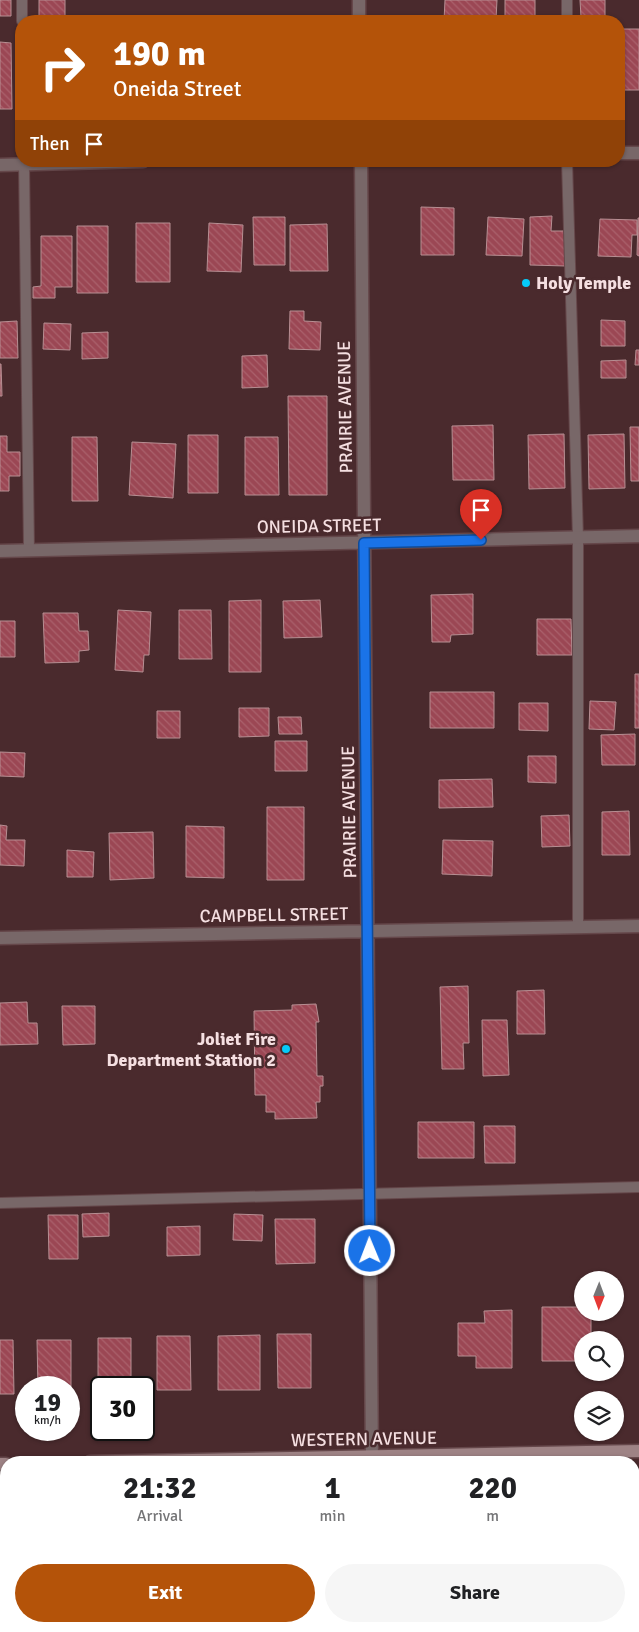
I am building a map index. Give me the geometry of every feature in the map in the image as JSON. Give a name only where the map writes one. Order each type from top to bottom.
[{"type":"street","points":[[359,0],[360,15]]},
{"type":"street","points":[[625,154],[639,153]]},
{"type":"street","points":[[0,165],[15,164]]},
{"type":"street","name":"PRAIRIE AVENUE","points":[[361,167],[372,1456]]},
{"type":"street","name":"ONEIDA STREET","points":[[0,551],[639,536]]},
{"type":"street","name":"CAMPBELL STREET","points":[[0,938],[639,926]]},
{"type":"street","name":"WESTERN AVENUE","points":[[491,1456],[639,1451]]},
{"type":"lane","points":[[22,0],[22,15]]},
{"type":"lane","points":[[567,0],[567,15]]},
{"type":"lane","points":[[24,167],[29,550]]},
{"type":"lane","points":[[567,167],[578,538],[578,927]]},
{"type":"lane","points":[[0,1204],[639,1187]]},
{"type":"building","points":[[0,0],[11,0],[11,16],[0,16]]},
{"type":"building","points":[[39,0],[65,0],[65,15],[39,15]]},
{"type":"building","points":[[445,0],[497,0],[496,15],[444,15]]},
{"type":"building","points":[[505,0],[535,0],[535,15],[505,15]]},
{"type":"building","points":[[580,0],[605,0],[605,15],[581,15]]},
{"type":"building","points":[[625,29],[639,29],[639,90],[625,90]]},
{"type":"building","points":[[0,42],[11,43],[12,109],[0,109]]},
{"type":"building","points":[[421,207],[454,208],[454,255],[421,255]]},
{"type":"building","points":[[552,216],[551,231],[566,231],[566,266],[530,265],[530,217]]},
{"type":"building","points":[[253,217],[285,217],[285,265],[254,265]]},
{"type":"building","points":[[488,217],[524,219],[522,256],[486,255]]},
{"type":"building","points":[[639,218],[639,256],[637,255]]},
{"type":"building","points":[[600,219],[637,220],[637,235],[632,235],[631,257],[598,256]]},
{"type":"building","points":[[136,223],[170,223],[170,282],[136,282]]},
{"type":"building","points":[[209,223],[243,225],[241,272],[207,271]]},
{"type":"building","points":[[327,224],[328,271],[290,271],[290,225]]},
{"type":"building","points":[[77,226],[108,226],[108,293],[77,293]]},
{"type":"building","points":[[41,236],[72,236],[72,287],[55,287],[55,298],[33,298],[33,287],[41,286]]},
{"type":"building","points":[[290,311],[304,311],[304,321],[321,322],[320,350],[289,349]]},
{"type":"building","points":[[601,320],[625,321],[625,346],[601,346]]},
{"type":"building","points":[[17,321],[18,358],[0,358],[0,322]]},
{"type":"building","points":[[44,323],[71,324],[70,350],[43,349]]},
{"type":"building","points":[[108,332],[108,358],[82,359],[82,333]]},
{"type":"building","points":[[636,350],[639,350],[639,365],[635,365]]},
{"type":"building","points":[[267,355],[268,387],[242,388],[242,356]]},
{"type":"building","points":[[626,360],[626,378],[601,378],[601,361]]},
{"type":"building","points":[[1,364],[2,396],[0,396]]},
{"type":"building","points":[[288,396],[327,396],[327,495],[289,495]]},
{"type":"building","points":[[493,425],[494,480],[453,480],[452,426]]},
{"type":"building","points":[[630,427],[639,427],[639,481],[631,481]]},
{"type":"building","points":[[564,434],[565,488],[529,489],[528,435]]},
{"type":"building","points":[[624,434],[625,488],[589,489],[588,435]]},
{"type":"building","points":[[188,435],[218,435],[218,493],[188,493]]},
{"type":"building","points":[[0,436],[7,436],[7,452],[20,452],[20,476],[9,476],[9,491],[0,491]]},
{"type":"building","points":[[72,437],[97,437],[98,501],[72,501]]},
{"type":"building","points":[[245,437],[278,437],[279,495],[245,495]]},
{"type":"building","points":[[132,442],[176,444],[173,498],[129,495]]},
{"type":"building","points":[[473,594],[473,634],[451,635],[450,642],[432,642],[431,595]]},
{"type":"building","points":[[261,600],[261,672],[229,672],[229,601]]},
{"type":"building","points":[[320,600],[322,637],[284,638],[283,601]]},
{"type":"building","points":[[118,610],[151,612],[149,655],[144,655],[143,672],[115,670]]},
{"type":"building","points":[[179,610],[211,610],[212,659],[179,659]]},
{"type":"building","points":[[43,613],[78,613],[79,631],[88,631],[89,650],[79,651],[79,662],[45,663]]},
{"type":"building","points":[[537,619],[571,619],[572,655],[537,655]]},
{"type":"building","points":[[0,621],[15,621],[15,657],[0,657]]},
{"type":"building","points":[[635,674],[639,674],[639,728],[635,728]]},
{"type":"building","points":[[430,692],[494,692],[494,728],[430,728]]},
{"type":"building","points":[[590,701],[616,702],[614,730],[589,729]]},
{"type":"building","points":[[519,703],[548,703],[548,731],[519,730]]},
{"type":"building","points":[[239,708],[269,708],[269,736],[239,737]]},
{"type":"building","points":[[157,711],[180,711],[180,738],[157,738]]},
{"type":"building","points":[[278,717],[301,717],[302,734],[279,734]]},
{"type":"building","points":[[635,734],[635,765],[602,765],[601,735]]},
{"type":"building","points":[[275,741],[307,741],[307,771],[275,771]]},
{"type":"building","points":[[0,752],[25,753],[24,777],[0,776]]},
{"type":"building","points":[[528,756],[556,756],[556,783],[528,782]]},
{"type":"building","points":[[492,779],[493,807],[439,808],[439,780]]},
{"type":"building","points":[[267,807],[304,807],[304,880],[267,880]]},
{"type":"building","points":[[629,811],[630,855],[602,855],[602,812]]},
{"type":"building","points":[[569,815],[570,846],[542,847],[541,816]]},
{"type":"building","points":[[0,825],[7,826],[6,840],[25,840],[24,866],[0,865]]},
{"type":"building","points":[[186,826],[224,827],[224,878],[186,877]]},
{"type":"building","points":[[153,832],[154,878],[110,880],[109,833]]},
{"type":"building","points":[[443,840],[493,841],[492,876],[442,874]]},
{"type":"building","points":[[67,850],[94,852],[93,877],[67,877]]},
{"type":"building","points":[[468,986],[469,1043],[463,1043],[464,1069],[442,1069],[440,987]]},
{"type":"building","points":[[544,990],[545,1034],[517,1034],[517,991]]},
{"type":"building","points":[[27,1002],[28,1023],[37,1023],[38,1044],[0,1045],[0,1003]]},
{"type":"building","name":"Joliet Fire Department Station 2","points":[[316,1004],[319,1022],[316,1022],[317,1076],[323,1076],[323,1086],[320,1086],[320,1102],[316,1102],[317,1118],[275,1119],[275,1112],[266,1112],[266,1095],[255,1095],[254,1011],[292,1010],[292,1005]]},
{"type":"building","points":[[62,1006],[95,1006],[95,1044],[63,1045]]},
{"type":"building","points":[[482,1020],[507,1020],[509,1075],[483,1076]]},
{"type":"building","points":[[418,1122],[474,1122],[474,1158],[418,1158]]},
{"type":"building","points":[[484,1126],[515,1126],[515,1163],[485,1163]]},
{"type":"building","points":[[109,1213],[109,1236],[83,1237],[82,1214]]},
{"type":"building","points":[[234,1214],[263,1215],[262,1241],[233,1240]]},
{"type":"building","points":[[48,1215],[78,1215],[78,1259],[49,1259]]},
{"type":"building","points":[[275,1219],[315,1219],[315,1263],[276,1264]]},
{"type":"building","points":[[200,1226],[200,1255],[167,1256],[167,1227]]},
{"type":"building","points":[[542,1307],[574,1307],[574,1321],[591,1321],[591,1331],[574,1331],[574,1361],[542,1361]]},
{"type":"building","points":[[512,1310],[512,1368],[476,1368],[476,1356],[458,1356],[458,1323],[485,1323],[484,1311]]},
{"type":"building","points":[[277,1334],[311,1334],[311,1388],[278,1388]]},
{"type":"building","points":[[260,1335],[260,1390],[218,1390],[218,1336]]},
{"type":"building","points":[[157,1336],[190,1336],[191,1390],[157,1390]]},
{"type":"building","points":[[98,1338],[131,1338],[131,1376],[98,1376]]},
{"type":"building","points":[[0,1340],[13,1340],[14,1394],[0,1394]]},
{"type":"building","points":[[37,1340],[71,1340],[71,1376],[38,1376]]},
{"type":"place","name":"Holy Temple","points":[[526,283]]},
{"type":"place","name":"Joliet Fire Department Station 2","points":[[286,1049]]},
{"type":"route","points":[[370,1251],[364,543],[481,540]]}]
